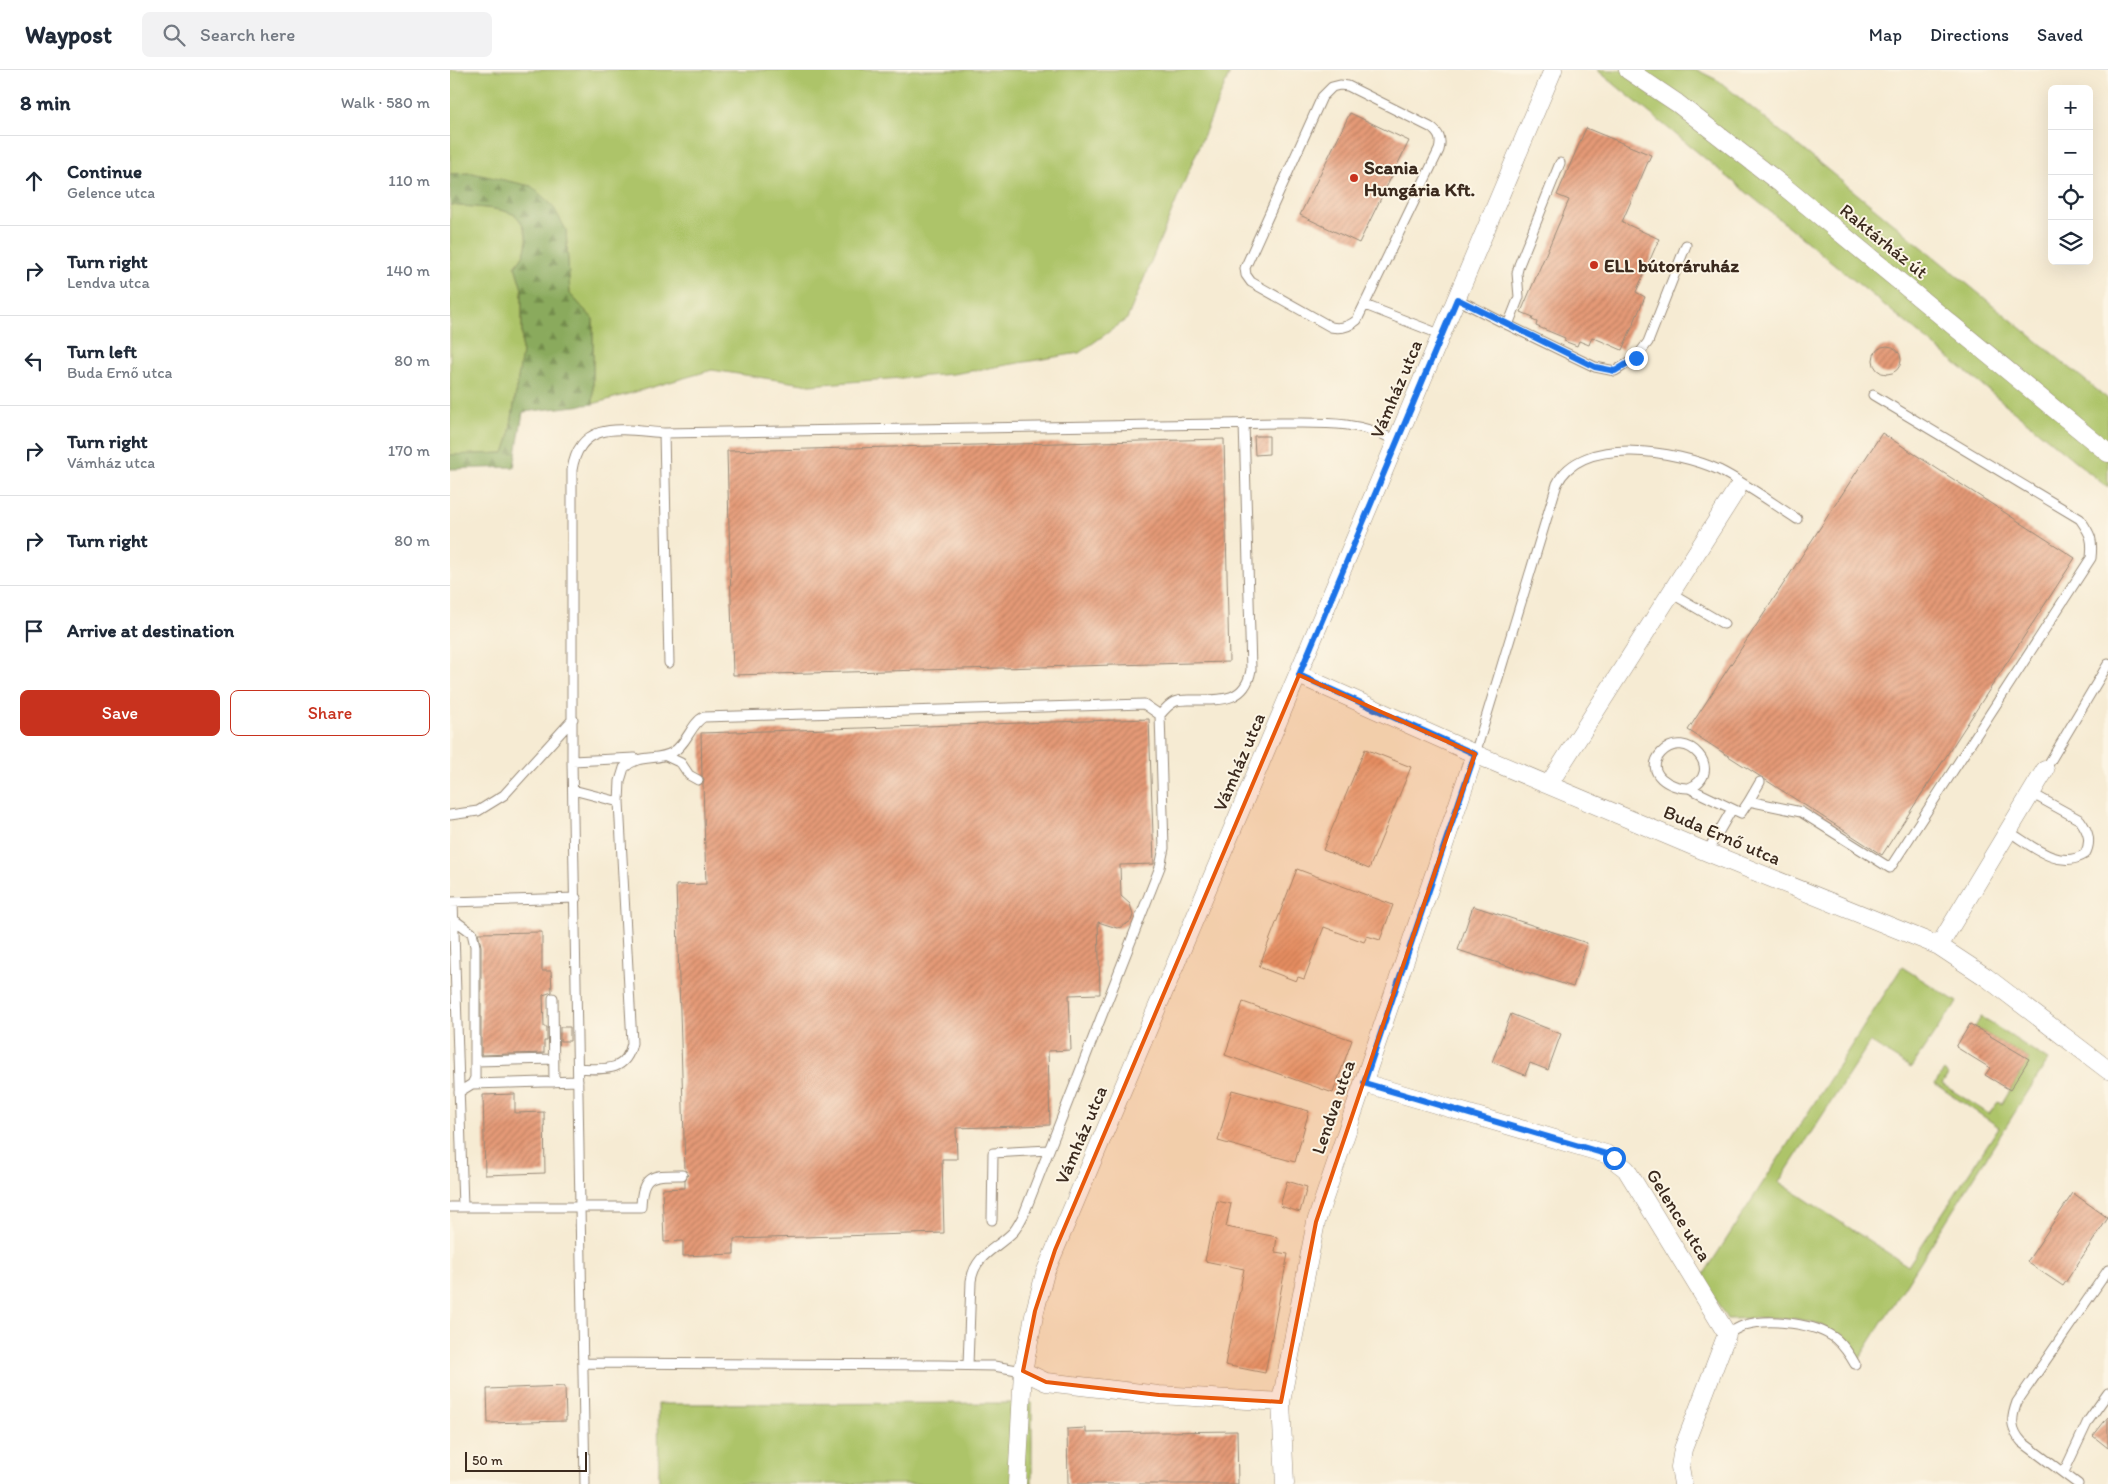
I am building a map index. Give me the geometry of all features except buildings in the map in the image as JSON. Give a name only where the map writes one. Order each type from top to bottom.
[{"type":"street","name":"Vámház utca","points":[[1017,1484],[1023,1371],[1045,1273],[1553,70]]},
{"type":"street","name":"Raktárház út","points":[[1628,70],[1677,103],[1781,184],[2108,453]]},
{"type":"street","points":[[1549,784],[1738,489]]},
{"type":"street","name":"Buda Ernő utca","points":[[1299,675],[1475,754],[1707,852],[1939,946],[1986,977],[2108,1070]]},
{"type":"street","name":"Lendva utca","points":[[1285,1484],[1281,1402],[1316,1222],[1475,754]]},
{"type":"street","points":[[1939,946],[2045,770]]},
{"type":"street","name":"Gelence utca","points":[[1364,1083],[1606,1154],[1614,1158],[1626,1168],[1727,1334]]},
{"type":"street","points":[[1682,1484],[1680,1467],[1683,1449],[1727,1334]]},
{"type":"street","points":[[1023,1371],[1046,1382],[1159,1395],[1281,1402]]},
{"type":"lane","points":[[1340,85],[1348,86],[1430,127],[1440,136],[1441,143],[1365,305],[1357,320],[1351,325],[1338,328],[1331,327],[1251,282],[1246,276],[1245,268],[1322,97],[1332,87],[1340,85]]},
{"type":"lane","points":[[1508,325],[1519,297],[1517,273],[1519,265],[1560,163]]},
{"type":"lane","points":[[1457,299],[1587,364],[1607,371],[1615,371],[1636,358],[1648,342],[1686,245]]},
{"type":"lane","points":[[1365,305],[1442,335]]},
{"type":"lane","points":[[1749,801],[1801,812],[1890,868],[2091,558],[2092,542],[2089,532],[2080,519],[1873,395]]},
{"type":"lane","points":[[968,1365],[970,1281],[973,1269],[986,1252],[1007,1238],[1018,1226],[1050,1150],[1163,856],[1160,715],[1168,705],[1176,700],[1214,700],[1232,697],[1244,688],[1249,679],[1251,670],[1244,423]]},
{"type":"lane","points":[[585,1484],[576,898],[572,761],[572,470],[576,452],[587,439],[607,429],[664,433],[1333,423],[1356,425],[1378,432],[1396,441]]},
{"type":"lane","points":[[664,433],[669,662]]},
{"type":"lane","points":[[1475,754],[1557,484],[1566,470],[1592,456],[1609,453],[1641,451],[1668,455],[1691,460],[1720,470],[1797,519]]},
{"type":"lane","points":[[1671,593],[1724,624]]},
{"type":"lane","points":[[2045,770],[2108,664]]},
{"type":"lane","points":[[666,756],[682,745],[699,719],[704,717],[1144,704],[1160,715]]},
{"type":"lane","points":[[450,815],[478,811],[504,795],[573,719]]},
{"type":"lane","points":[[1689,788],[1703,777],[1704,770],[1700,754],[1688,746],[1671,747],[1664,750],[1659,755],[1656,767],[1661,780],[1672,786],[1689,788],[1741,813],[1760,782]]},
{"type":"lane","points":[[572,761],[666,756],[681,763],[689,775],[698,780]]},
{"type":"lane","points":[[578,1068],[602,1069],[616,1067],[628,1055],[632,1043],[620,782],[624,768],[639,758]]},
{"type":"lane","points":[[573,790],[620,802]]},
{"type":"lane","points":[[2008,832],[2054,858],[2069,861],[2085,854],[2090,841],[2085,827],[2080,820],[2031,793]]},
{"type":"lane","points":[[1707,852],[1732,809]]},
{"type":"lane","points":[[462,1207],[455,1102],[459,1092],[451,902],[576,898]]},
{"type":"lane","points":[[453,919],[472,933],[475,939],[476,1061],[475,1078],[472,1084]]},
{"type":"lane","points":[[553,998],[554,1082]]},
{"type":"lane","points":[[476,1061],[554,1059]]},
{"type":"lane","points":[[459,1092],[472,1084],[578,1081]]},
{"type":"lane","points":[[992,1220],[993,1153],[1050,1150]]},
{"type":"lane","points":[[450,1207],[641,1207],[643,1186],[650,1178],[657,1175],[682,1174]]},
{"type":"lane","points":[[2078,1484],[2018,1438],[2012,1425],[2012,1415],[2017,1402],[2108,1270]]},
{"type":"lane","points":[[1727,1334],[1745,1325],[1775,1322],[1812,1328],[1836,1338],[1855,1364]]},
{"type":"lane","points":[[583,1363],[968,1365],[1023,1371]]},
{"type":"lane","points":[[2064,1472],[2088,1421],[2108,1393]]},
{"type":"highlighted area","points":[[1299,675],[1475,754],[1316,1222],[1281,1402],[1159,1395],[1046,1382],[1023,1371],[1035,1311],[1055,1250]]},
{"type":"green space","points":[[450,70],[1231,70],[1127,319],[1079,353],[953,374],[810,385],[712,370],[593,404],[593,319],[570,294],[566,230],[472,173],[450,174]]},
{"type":"green space","points":[[1597,70],[1697,70],[1719,81],[2108,399],[2108,488]]},
{"type":"green space","points":[[472,173],[531,186],[553,206],[566,230],[570,294],[593,319],[593,404],[523,412],[514,467],[450,469],[450,455],[504,453],[509,438],[522,352],[522,289],[515,266],[526,248],[525,232],[519,219],[509,212],[450,205],[450,174]]},
{"type":"green space","points":[[450,205],[509,212],[519,219],[525,232],[526,248],[515,266],[522,289],[522,352],[509,438],[504,453],[450,455]]},
{"type":"green space","points":[[1902,967],[1957,1002],[1953,1009],[1911,1068],[1870,1042],[1779,1182],[1908,1266],[1999,1127],[1935,1084],[1944,1071],[1948,1075],[1942,1084],[1989,1114],[1998,1102],[2002,1104],[2029,1059],[1975,1027],[1981,1017],[2048,1060],[1859,1359],[1835,1334],[1811,1322],[1783,1318],[1727,1319],[1702,1277]]},
{"type":"green space","points":[[1032,1403],[1032,1484],[659,1484],[658,1404]]},
{"type":"place","name":"Scania Hungária Kft.","points":[[1354,178]]},
{"type":"place","name":"ELL bútoráruház","points":[[1594,265]]},
{"type":"route","points":[[1614,1158],[1606,1154],[1364,1083],[1475,754],[1299,675],[1457,299],[1573,357],[1607,371],[1615,371],[1626,366],[1636,358]]}]
